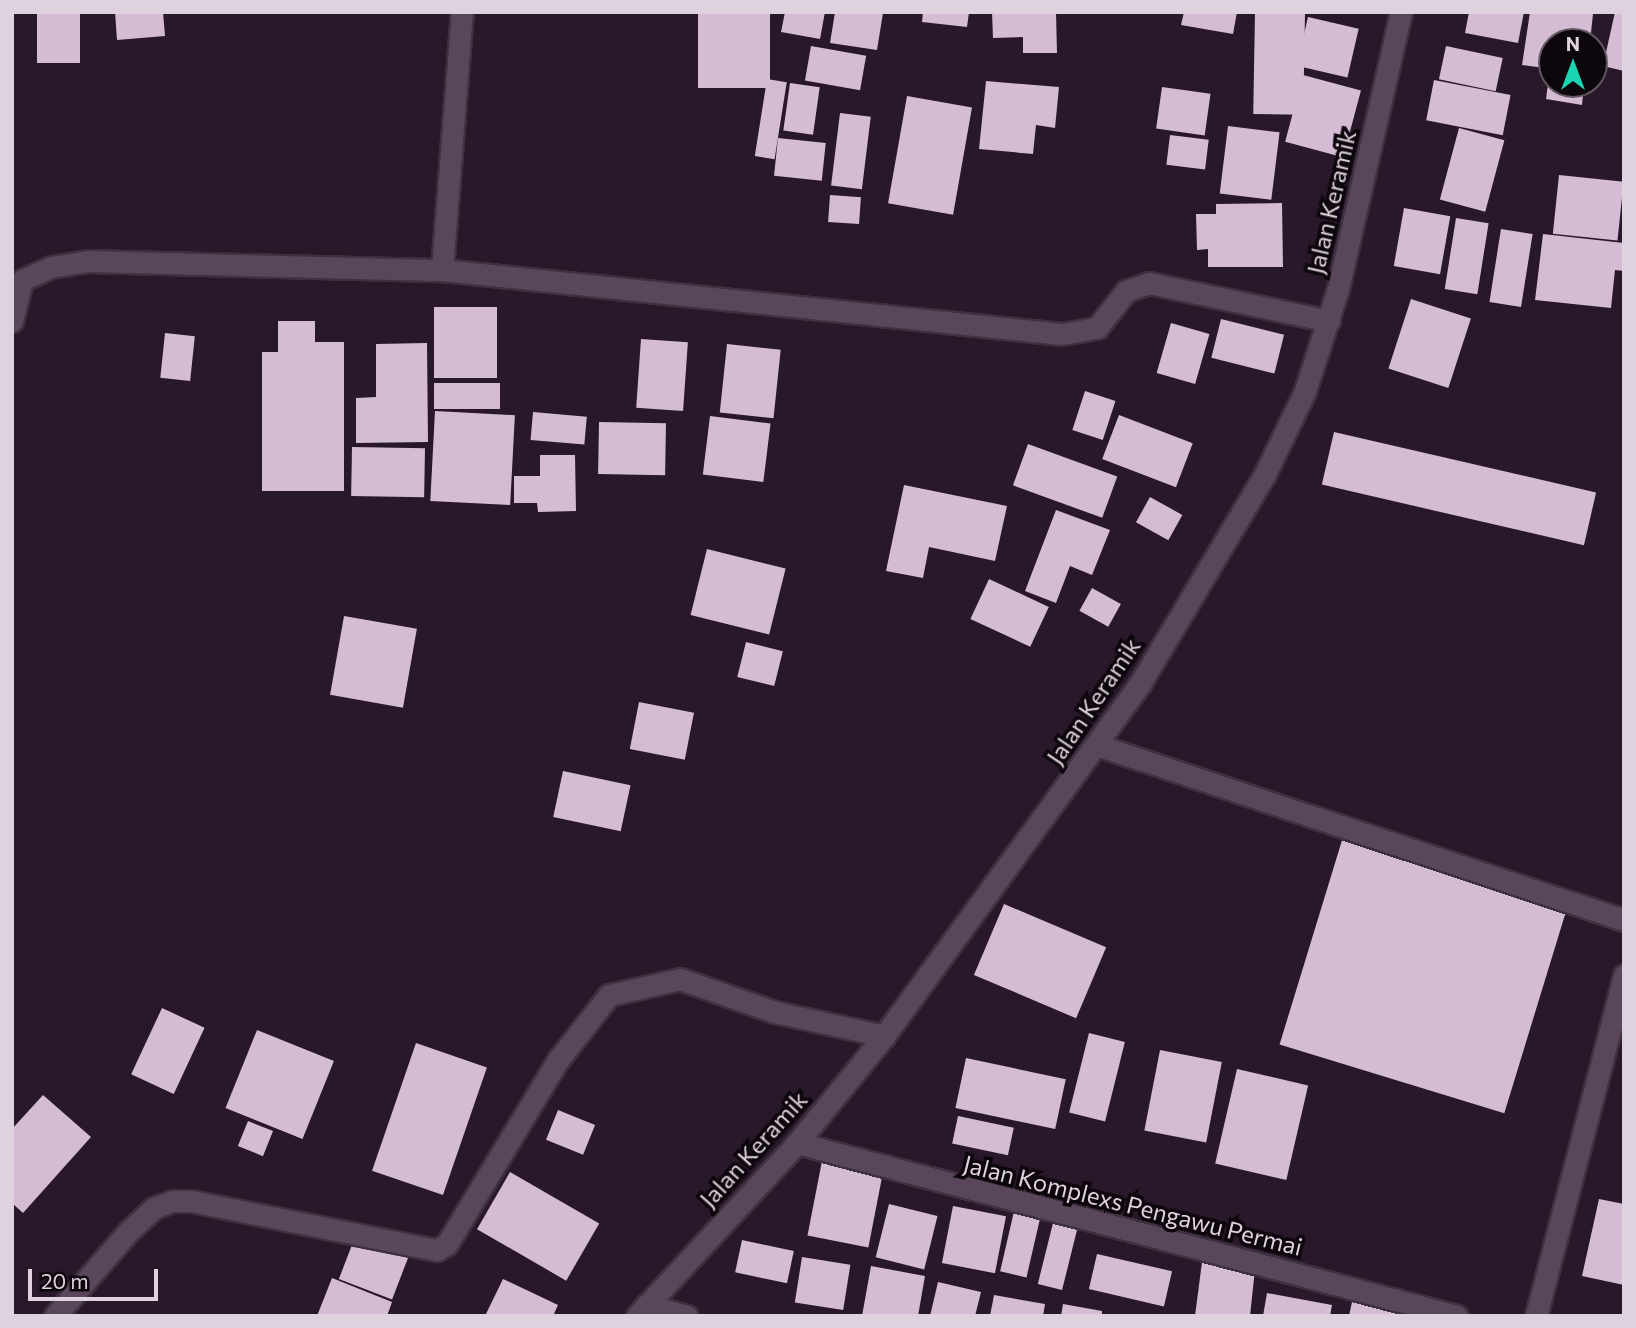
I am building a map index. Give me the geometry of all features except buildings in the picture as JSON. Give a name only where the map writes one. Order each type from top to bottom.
[{"type":"street","points":[[442,270],[462,12]]},
{"type":"street","name":"Jalan Keramik","points":[[642,1310],[797,1143],[884,1035],[1141,682],[1264,476],[1306,391],[1329,321],[1401,12]]},
{"type":"street","points":[[12,321],[22,280],[35,271],[88,261],[442,270],[1062,334],[1097,328],[1126,291],[1149,283],[1329,321]]},
{"type":"street","points":[[1097,745],[1624,920]]},
{"type":"street","points":[[1535,1316],[1624,975]]},
{"type":"street","points":[[55,1316],[128,1231],[154,1208],[172,1201],[191,1201],[437,1250],[447,1244],[558,1060],[609,995],[680,979],[775,1012],[884,1035]]},
{"type":"street","name":"Jalan Komplexs Pengawu Permai","points":[[797,1143],[1457,1316]]},
{"type":"street","points":[[642,1310],[687,1316]]}]
